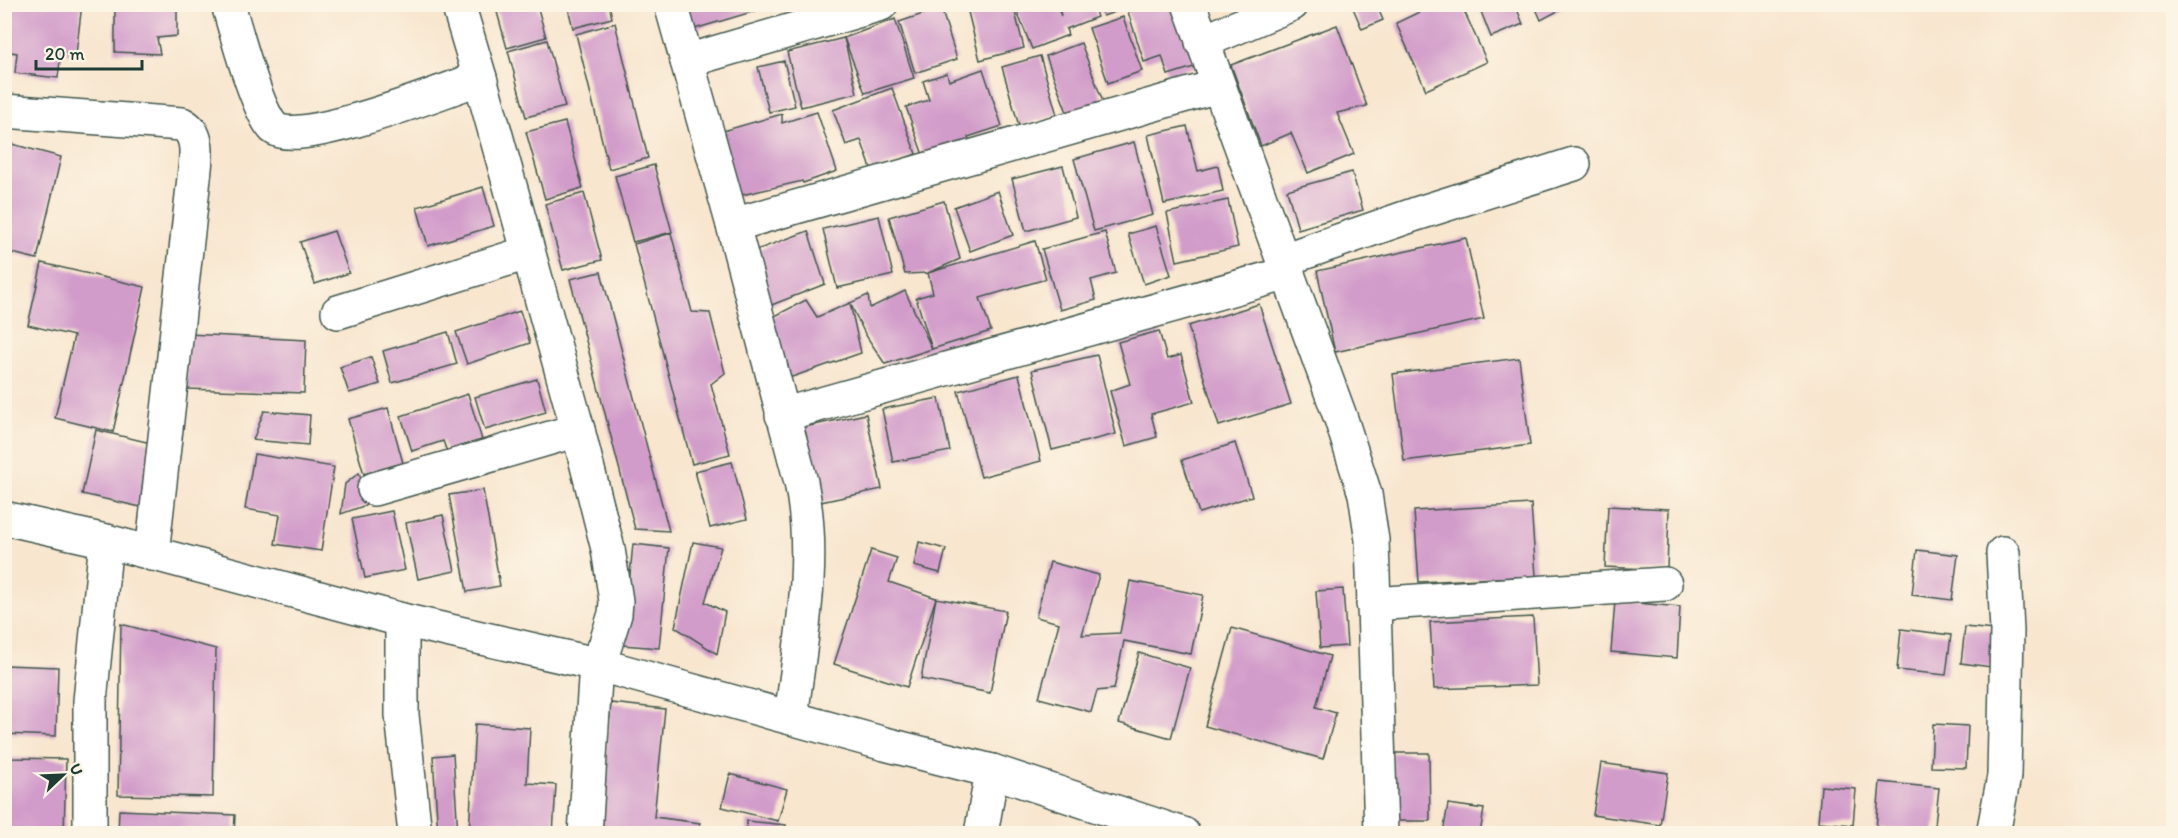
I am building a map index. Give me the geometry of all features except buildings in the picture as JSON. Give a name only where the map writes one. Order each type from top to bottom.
[{"type":"street","points":[[228,4],[266,117],[275,129],[283,133],[292,134],[335,127],[480,78]]},
{"type":"street","points":[[458,4],[578,430],[608,549],[616,601],[611,629],[596,664],[585,834]]},
{"type":"street","points":[[671,4],[733,225],[807,510],[804,618],[790,717]]},
{"type":"street","points":[[687,61],[881,4]]},
{"type":"street","points":[[1189,4],[1322,362],[1365,495],[1372,540],[1372,604],[1381,834]]},
{"type":"street","points":[[1202,42],[1292,4]]},
{"type":"street","points":[[733,225],[1218,86]]},
{"type":"street","points":[[4,111],[182,124],[188,127],[193,135],[196,156],[194,178],[152,554]]},
{"type":"street","points":[[782,415],[1285,267],[1416,214],[1574,164]]},
{"type":"street","points":[[338,312],[527,253]]},
{"type":"street","points":[[374,489],[578,430]]},
{"type":"street","points":[[4,518],[105,556],[152,554],[402,620],[596,664],[885,744],[992,771],[1183,834]]},
{"type":"street","points":[[1993,834],[2004,776],[2007,631],[2003,553]]},
{"type":"street","points":[[90,834],[90,701],[105,556]]},
{"type":"street","points":[[1372,604],[1665,584]]},
{"type":"street","points":[[402,620],[402,715],[415,834]]},
{"type":"street","points":[[981,834],[992,771]]}]
